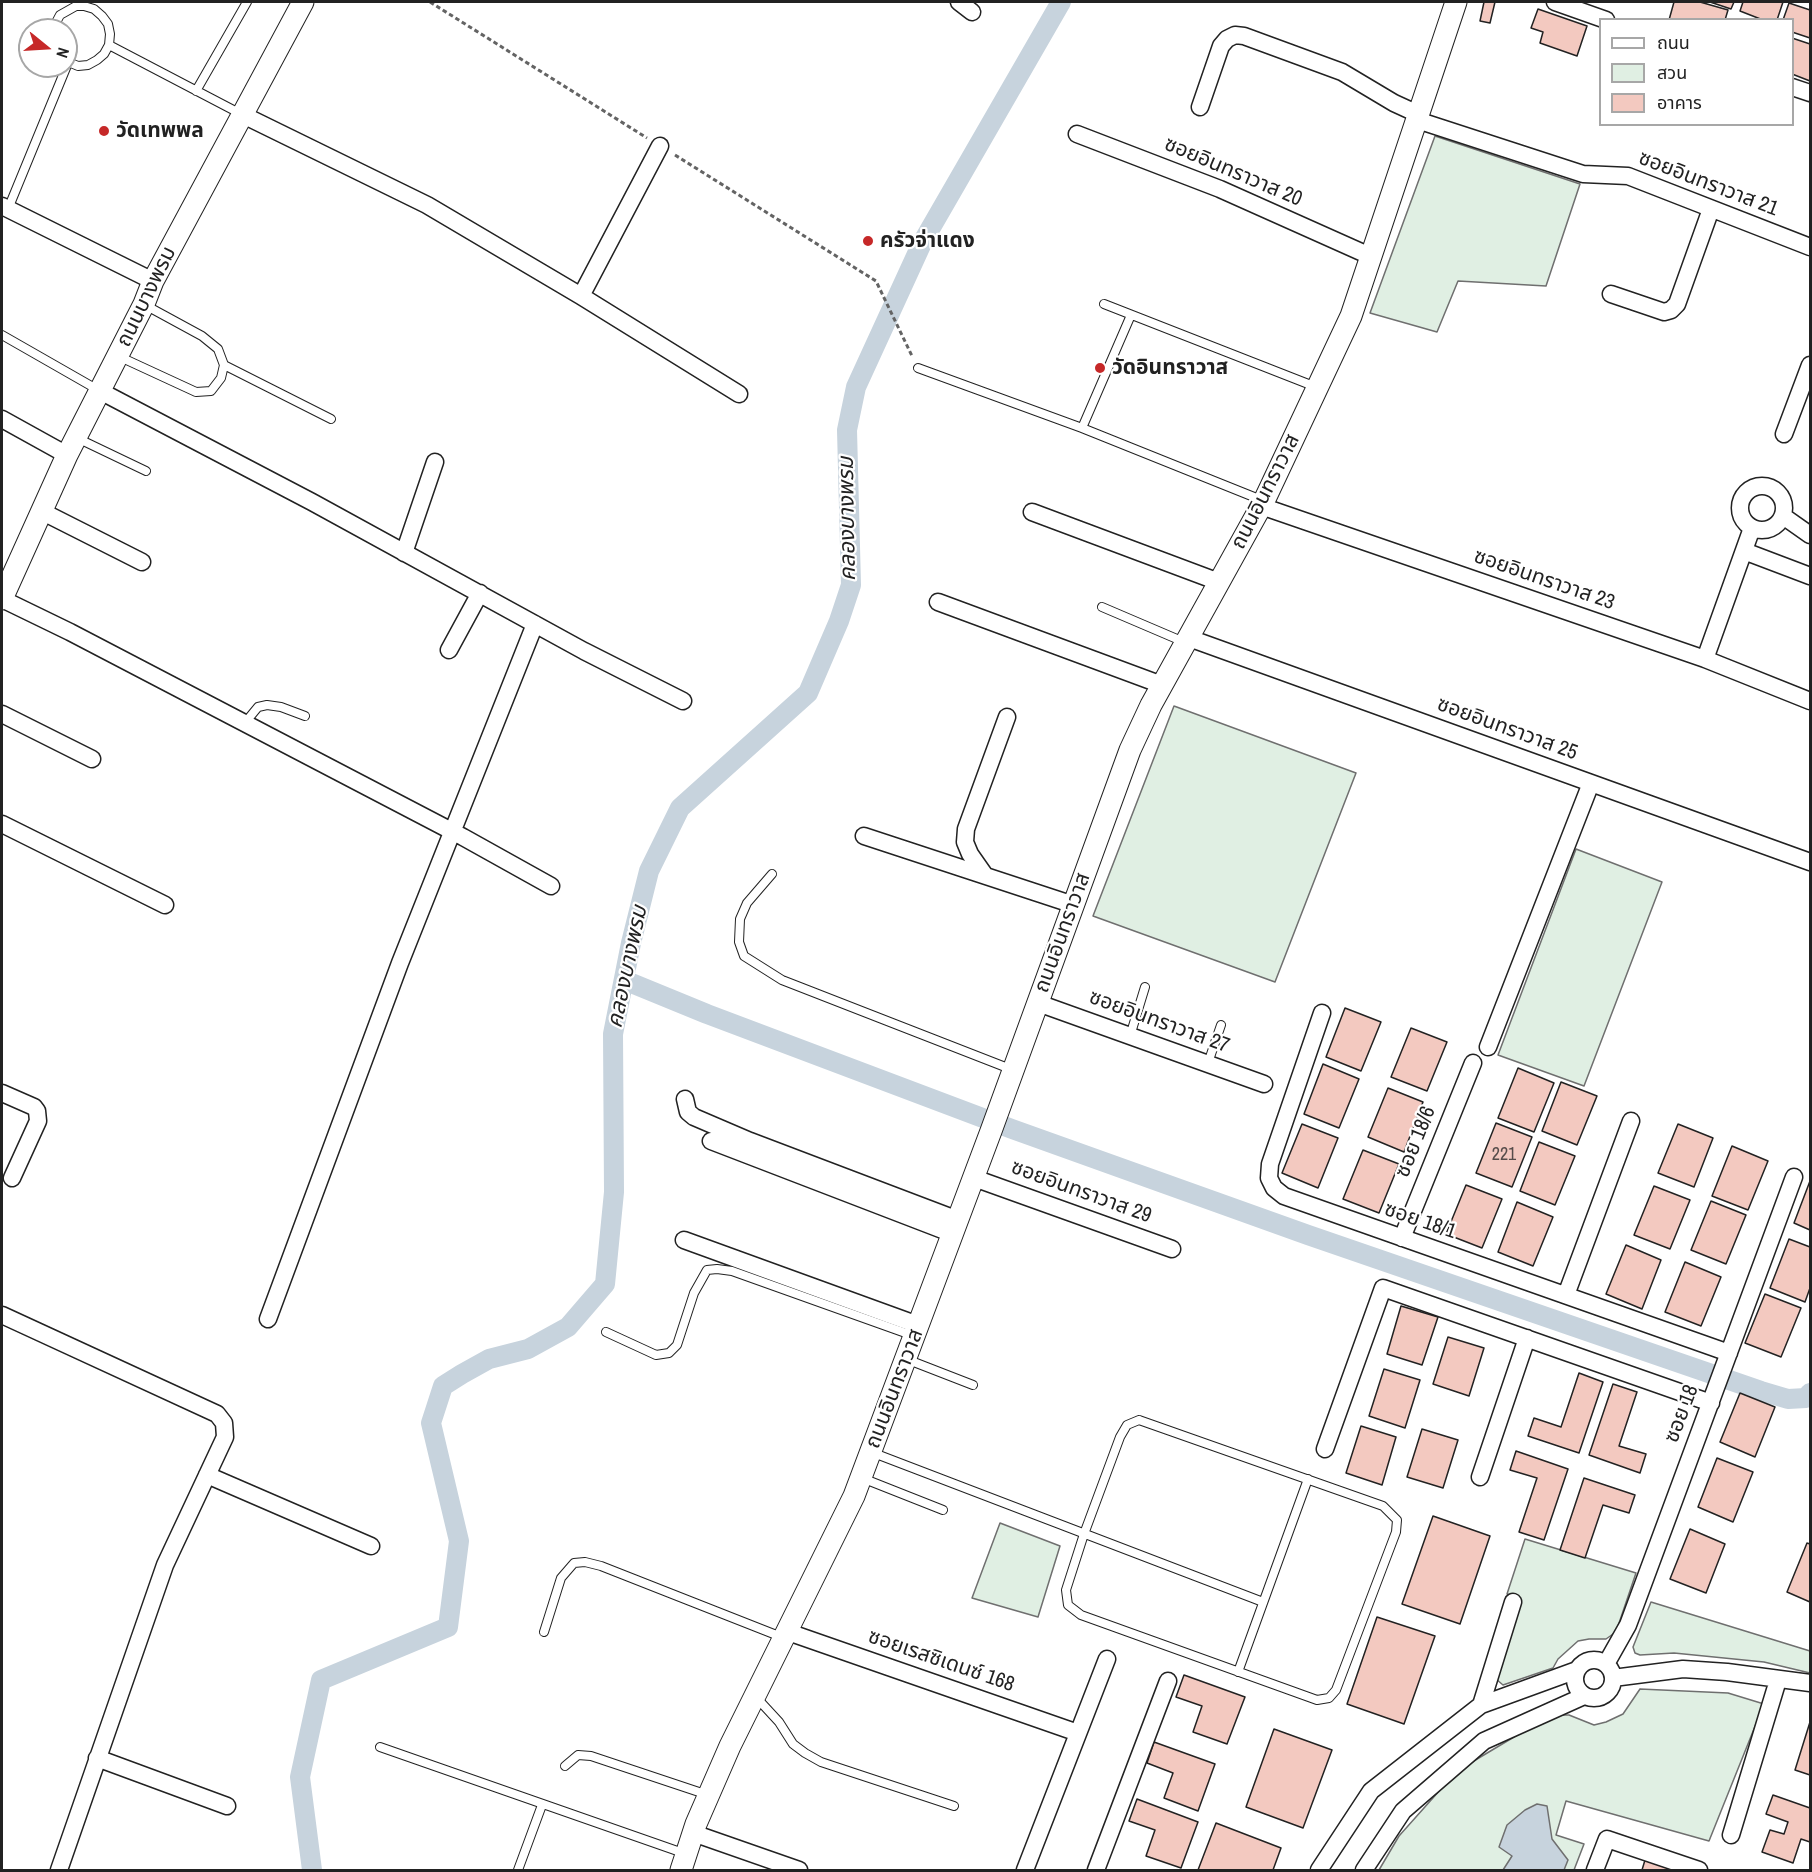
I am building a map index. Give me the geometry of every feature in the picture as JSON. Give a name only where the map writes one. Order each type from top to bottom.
[{"type":"street","name":"ถนนบางพรม","points":[[2,599],[72,446],[144,304],[153,281],[303,2]]},
{"type":"street","name":"ถนนอินทราวาส","points":[[684,1862],[708,1796],[755,1695],[854,1496],[995,1122],[1130,750],[1162,685],[1262,503],[1351,315],[1456,2]]},
{"type":"street","points":[[1554,2],[1600,18]]},
{"type":"street","name":"ซอยอินทราวาส 21","points":[[1200,107],[1221,46],[1235,35],[1244,36],[1342,72],[1417,117],[1583,174],[1628,176],[1810,247]]},
{"type":"street","points":[[1794,88],[1810,93]]},
{"type":"street","points":[[242,114],[427,205],[739,394]]},
{"type":"street","name":"ซอยอินทราวาส 20","points":[[1077,134],[1220,189],[1370,256]]},
{"type":"street","points":[[580,296],[660,146]]},
{"type":"street","points":[[5,207],[153,281]]},
{"type":"street","points":[[1611,294],[1664,312],[1671,310],[1677,304],[1711,209]]},
{"type":"street","points":[[1784,434],[1810,365]]},
{"type":"street","points":[[100,391],[312,502],[584,651],[683,701]]},
{"type":"street","points":[[2,419],[72,446]]},
{"type":"street","points":[[404,553],[435,462]]},
{"type":"street","points":[[1761,485],[1775,489],[1783,501],[1783,516],[1779,522],[1766,530],[1752,528],[1742,518],[1740,503],[1747,490],[1761,485]]},
{"type":"street","name":"ซอยอินทราวาส 23","points":[[1262,503],[1705,659],[1810,701]]},
{"type":"street","points":[[42,511],[142,562]]},
{"type":"street","points":[[1032,512],[1219,582]]},
{"type":"street","points":[[1783,516],[1810,536]]},
{"type":"street","points":[[1705,659],[1752,528]]},
{"type":"street","points":[[1744,551],[1810,576]]},
{"type":"street","points":[[449,650],[480,593]]},
{"type":"street","points":[[2,599],[70,632],[453,832],[551,886]]},
{"type":"street","points":[[938,602],[1162,685]]},
{"type":"street","points":[[268,1319],[400,963],[535,624]]},
{"type":"street","name":"ซอยอินทราวาส 25","points":[[1187,641],[1810,862]]},
{"type":"street","points":[[2,714],[92,759]]},
{"type":"street","points":[[984,874],[970,854],[965,842],[966,829],[1007,717]]},
{"type":"street","points":[[1488,1047],[1591,783]]},
{"type":"street","points":[[2,824],[165,905]]},
{"type":"street","points":[[864,836],[1074,905]]},
{"type":"street","name":"ซอยอินทราวาส 27","points":[[1038,1003],[1264,1083]]},
{"type":"street","name":"ซอย 18/1","points":[[1322,1013],[1270,1164],[1269,1178],[1274,1188],[1284,1196],[1566,1295],[1727,1359]]},
{"type":"street","name":"ซอย 18/6","points":[[1402,1238],[1473,1063]]},
{"type":"street","points":[[2,1093],[34,1107],[37,1111],[38,1121],[12,1178]]},
{"type":"street","points":[[685,1099],[688,1112],[694,1117],[955,1227]]},
{"type":"street","points":[[1566,1295],[1631,1121]]},
{"type":"street","points":[[711,1141],[955,1227]]},
{"type":"street","name":"ซอย 18","points":[[1610,1671],[1794,1177]]},
{"type":"street","name":"ซอยอินทราวาส 29","points":[[974,1178],[1172,1249]]},
{"type":"street","points":[[684,1240],[916,1331]]},
{"type":"street","points":[[1325,1449],[1383,1288],[1527,1338],[1713,1398]]},
{"type":"street","points":[[2,1315],[217,1414],[224,1423],[225,1437],[165,1564],[59,1870]]},
{"type":"street","points":[[1480,1477],[1527,1338]]},
{"type":"street","points":[[207,1475],[371,1546]]},
{"type":"street","points":[[1481,1705],[1513,1602]]},
{"type":"street","name":"ซอยเรสซิเดนซ์ 168","points":[[786,1635],[1078,1733]]},
{"type":"street","points":[[1025,1870],[1107,1659]]},
{"type":"street","points":[[1319,1870],[1371,1791],[1481,1705],[1577,1670],[1587,1661],[1593,1660],[1610,1671],[1683,1669],[1727,1672],[1810,1683]]},
{"type":"street","points":[[1577,1670],[1576,1687],[1584,1696],[1596,1699],[1607,1694],[1613,1684],[1610,1671]]},
{"type":"street","points":[[1731,1835],[1778,1680]]},
{"type":"street","points":[[1096,1870],[1168,1681]]},
{"type":"street","points":[[1364,1870],[1403,1811],[1484,1741],[1584,1696]]},
{"type":"street","points":[[97,1758],[227,1806]]},
{"type":"street","points":[[693,1833],[799,1870]]},
{"type":"street","points":[[1595,1870],[1607,1839],[1699,1870]]},
{"type":"lane","points":[[196,91],[247,2]]},
{"type":"lane","points":[[58,18],[67,9],[85,4],[94,9],[108,24],[109,45],[104,54],[97,60],[78,66]]},
{"type":"lane","points":[[109,45],[242,114]]},
{"type":"lane","points":[[5,207],[60,78]]},
{"type":"lane","points":[[118,356],[196,392],[211,391],[221,378],[224,365],[218,349],[202,336],[144,304]]},
{"type":"lane","points":[[1104,304],[1317,387]]},
{"type":"lane","points":[[1082,429],[1131,315]]},
{"type":"lane","points":[[2,335],[100,391]]},
{"type":"lane","points":[[224,365],[331,419]]},
{"type":"lane","points":[[917,365],[1082,429],[1262,503]]},
{"type":"lane","points":[[72,446],[146,471]]},
{"type":"lane","points":[[1102,607],[1187,641]]},
{"type":"lane","points":[[244,724],[258,707],[267,705],[281,706],[305,716]]},
{"type":"lane","points":[[772,874],[747,903],[740,920],[738,942],[744,956],[782,980],[1013,1070]]},
{"type":"lane","points":[[1130,1036],[1145,987]]},
{"type":"lane","points":[[1208,1063],[1221,1025]]},
{"type":"lane","points":[[606,1332],[656,1354],[669,1353],[676,1345],[694,1293],[707,1270],[717,1269],[732,1271],[916,1331]]},
{"type":"lane","points":[[906,1359],[973,1384]]},
{"type":"lane","points":[[1139,1420],[1308,1479],[1383,1506],[1397,1520],[1396,1532],[1336,1690],[1329,1698],[1317,1700],[1238,1672],[1081,1615],[1068,1605],[1066,1590],[1084,1534],[1120,1437],[1127,1425],[1139,1420]]},
{"type":"lane","points":[[871,1452],[1263,1602]]},
{"type":"lane","points":[[861,1478],[943,1510]]},
{"type":"lane","points":[[1238,1672],[1308,1479]]},
{"type":"lane","points":[[544,1632],[561,1578],[574,1563],[585,1562],[786,1635]]},
{"type":"lane","points":[[755,1695],[779,1722],[794,1744],[821,1762],[954,1806]]},
{"type":"lane","points":[[380,1747],[542,1805],[684,1862]]},
{"type":"lane","points":[[565,1766],[578,1755],[591,1756],[708,1796]]},
{"type":"lane","points":[[518,1870],[542,1805]]},
{"type":"path","points":[[876,281],[917,365]]},
{"type":"green space","points":[[1435,136],[1580,184],[1546,286],[1458,281],[1437,332],[1370,313]]},
{"type":"green space","points":[[1174,706],[1356,773],[1275,982],[1093,916]]},
{"type":"green space","points":[[1576,849],[1662,882],[1584,1086],[1498,1055]]},
{"type":"green space","points":[[1000,1523],[1060,1546],[1038,1617],[972,1598]]},
{"type":"green space","points":[[1525,1539],[1636,1573],[1616,1632],[1606,1639],[1578,1641],[1558,1659],[1553,1668],[1503,1685],[1496,1679],[1521,1602],[1507,1594]]},
{"type":"green space","points":[[1651,1602],[1810,1651],[1810,1673],[1764,1662],[1674,1653],[1640,1655],[1635,1653],[1633,1647]]},
{"type":"green space","points":[[1640,1689],[1728,1693],[1764,1704],[1709,1841],[1566,1801],[1556,1835],[1584,1844],[1574,1870],[1379,1870],[1399,1836],[1457,1771],[1524,1731],[1560,1715],[1569,1715],[1594,1725],[1606,1722],[1623,1714]]},
{"type":"shaded area","points":[[1537,1804],[1547,1806],[1552,1839],[1568,1860],[1564,1870],[1503,1870],[1512,1856],[1499,1847],[1507,1825],[1525,1810]]},
{"type":"building","points":[[1484,2],[1495,2],[1490,23],[1480,21]]},
{"type":"building","points":[[1674,2],[1700,2],[1728,10],[1726,18],[1670,18]]},
{"type":"building","points":[[1710,2],[1734,2],[1731,9]]},
{"type":"building","points":[[1743,2],[1783,2],[1778,18],[1758,18],[1740,11]]},
{"type":"building","points":[[1789,3],[1810,10],[1810,38],[1794,33],[1794,18],[1784,18]]},
{"type":"building","points":[[1538,9],[1587,26],[1577,56],[1540,43],[1543,32],[1531,28]]},
{"type":"building","points":[[1794,39],[1810,44],[1810,81],[1794,75]]},
{"type":"building","points":[[1345,1008],[1381,1022],[1361,1071],[1326,1057]]},
{"type":"building","points":[[1411,1028],[1447,1042],[1427,1091],[1391,1077]]},
{"type":"building","points":[[1323,1064],[1359,1079],[1339,1128],[1304,1114]]},
{"type":"building","points":[[1518,1068],[1554,1083],[1534,1132],[1498,1118]]},
{"type":"building","points":[[1561,1082],[1597,1096],[1577,1145],[1542,1131]]},
{"type":"building","points":[[1388,1088],[1423,1102],[1404,1152],[1368,1137]]},
{"type":"building","points":[[1496,1123],[1532,1137],[1512,1187],[1476,1173]]},
{"type":"building","points":[[1302,1124],[1338,1138],[1318,1188],[1282,1173]]},
{"type":"building","points":[[1678,1124],[1713,1138],[1694,1187],[1658,1173]]},
{"type":"building","points":[[1539,1142],[1575,1156],[1555,1205],[1520,1191]]},
{"type":"building","points":[[1732,1146],[1768,1161],[1748,1210],[1712,1196]]},
{"type":"building","points":[[1363,1150],[1399,1164],[1379,1213],[1343,1199]]},
{"type":"building","points":[[1810,1181],[1810,1230],[1794,1223]]},
{"type":"building","points":[[1466,1185],[1502,1199],[1482,1248],[1446,1234]]},
{"type":"building","points":[[1654,1186],[1690,1200],[1670,1249],[1634,1235]]},
{"type":"building","points":[[1711,1201],[1746,1215],[1726,1264],[1691,1250]]},
{"type":"building","points":[[1517,1202],[1553,1217],[1533,1266],[1498,1252]]},
{"type":"building","points":[[1789,1239],[1810,1247],[1810,1288],[1805,1302],[1770,1288]]},
{"type":"building","points":[[1626,1245],[1661,1260],[1642,1309],[1606,1294]]},
{"type":"building","points":[[1685,1262],[1721,1277],[1701,1326],[1665,1312]]},
{"type":"building","points":[[1765,1294],[1801,1308],[1781,1357],[1745,1343]]},
{"type":"building","points":[[1401,1306],[1438,1317],[1422,1365],[1387,1354]]},
{"type":"building","points":[[1448,1337],[1484,1348],[1469,1396],[1433,1384]]},
{"type":"building","points":[[1384,1369],[1420,1380],[1405,1428],[1369,1416]]},
{"type":"building","points":[[1579,1373],[1603,1382],[1579,1453],[1528,1436],[1534,1418],[1561,1427]]},
{"type":"building","points":[[1613,1384],[1637,1392],[1619,1446],[1646,1454],[1640,1473],[1589,1455]]},
{"type":"building","points":[[1740,1393],[1775,1407],[1755,1457],[1720,1442]]},
{"type":"building","points":[[1361,1426],[1396,1437],[1382,1485],[1346,1473]]},
{"type":"building","points":[[1422,1429],[1458,1440],[1443,1488],[1407,1477]]},
{"type":"building","points":[[1516,1451],[1568,1469],[1544,1540],[1519,1532],[1537,1478],[1510,1470]]},
{"type":"building","points":[[1717,1458],[1753,1472],[1733,1522],[1698,1507]]},
{"type":"building","points":[[1584,1478],[1635,1495],[1629,1513],[1603,1505],[1585,1558],[1560,1550]]},
{"type":"building","points":[[1433,1516],[1490,1536],[1460,1624],[1402,1604]]},
{"type":"building","points":[[1690,1529],[1725,1544],[1706,1593],[1670,1579]]},
{"type":"building","points":[[1807,1543],[1810,1544],[1810,1602],[1787,1592]]},
{"type":"building","points":[[1377,1617],[1435,1636],[1404,1724],[1347,1704]]},
{"type":"building","points":[[1184,1675],[1245,1697],[1227,1744],[1193,1732],[1202,1706],[1176,1697]]},
{"type":"building","points":[[1810,1722],[1810,1775],[1795,1770]]},
{"type":"building","points":[[1274,1729],[1332,1750],[1303,1828],[1246,1807]]},
{"type":"building","points":[[1154,1742],[1215,1764],[1198,1811],[1164,1798],[1173,1773],[1147,1763]]},
{"type":"building","points":[[1773,1795],[1810,1808],[1810,1842],[1801,1839],[1793,1863],[1762,1852],[1770,1830],[1784,1834],[1788,1822],[1766,1814]]},
{"type":"building","points":[[1137,1799],[1198,1822],[1181,1868],[1146,1856],[1155,1830],[1129,1821]]},
{"type":"building","points":[[1216,1823],[1281,1848],[1273,1870],[1198,1870]]},
{"type":"building","points":[[1645,1860],[1674,1870],[1642,1870]]},
{"type":"waterway","name":"คลองบางพรม","points":[[312,1870],[300,1777],[321,1680],[448,1627],[459,1541],[431,1423],[443,1386],[489,1359],[528,1349],[568,1327],[605,1284],[614,1192],[613,1034],[631,943],[649,871],[680,808],[808,693],[839,621],[851,585],[847,430],[856,387],[922,243],[1061,2]]},
{"type":"waterway","points":[[624,980],[707,1014],[1012,1129],[1308,1235],[1761,1391],[1788,1399],[1806,1398],[1810,1393]]},
{"type":"place","name":"วัดเทพพล","points":[[104,131]]},
{"type":"place","name":"ครัวจ่าแดง","points":[[868,241]]},
{"type":"place","name":"วัดอินทราวาส","points":[[1100,368]]}]
